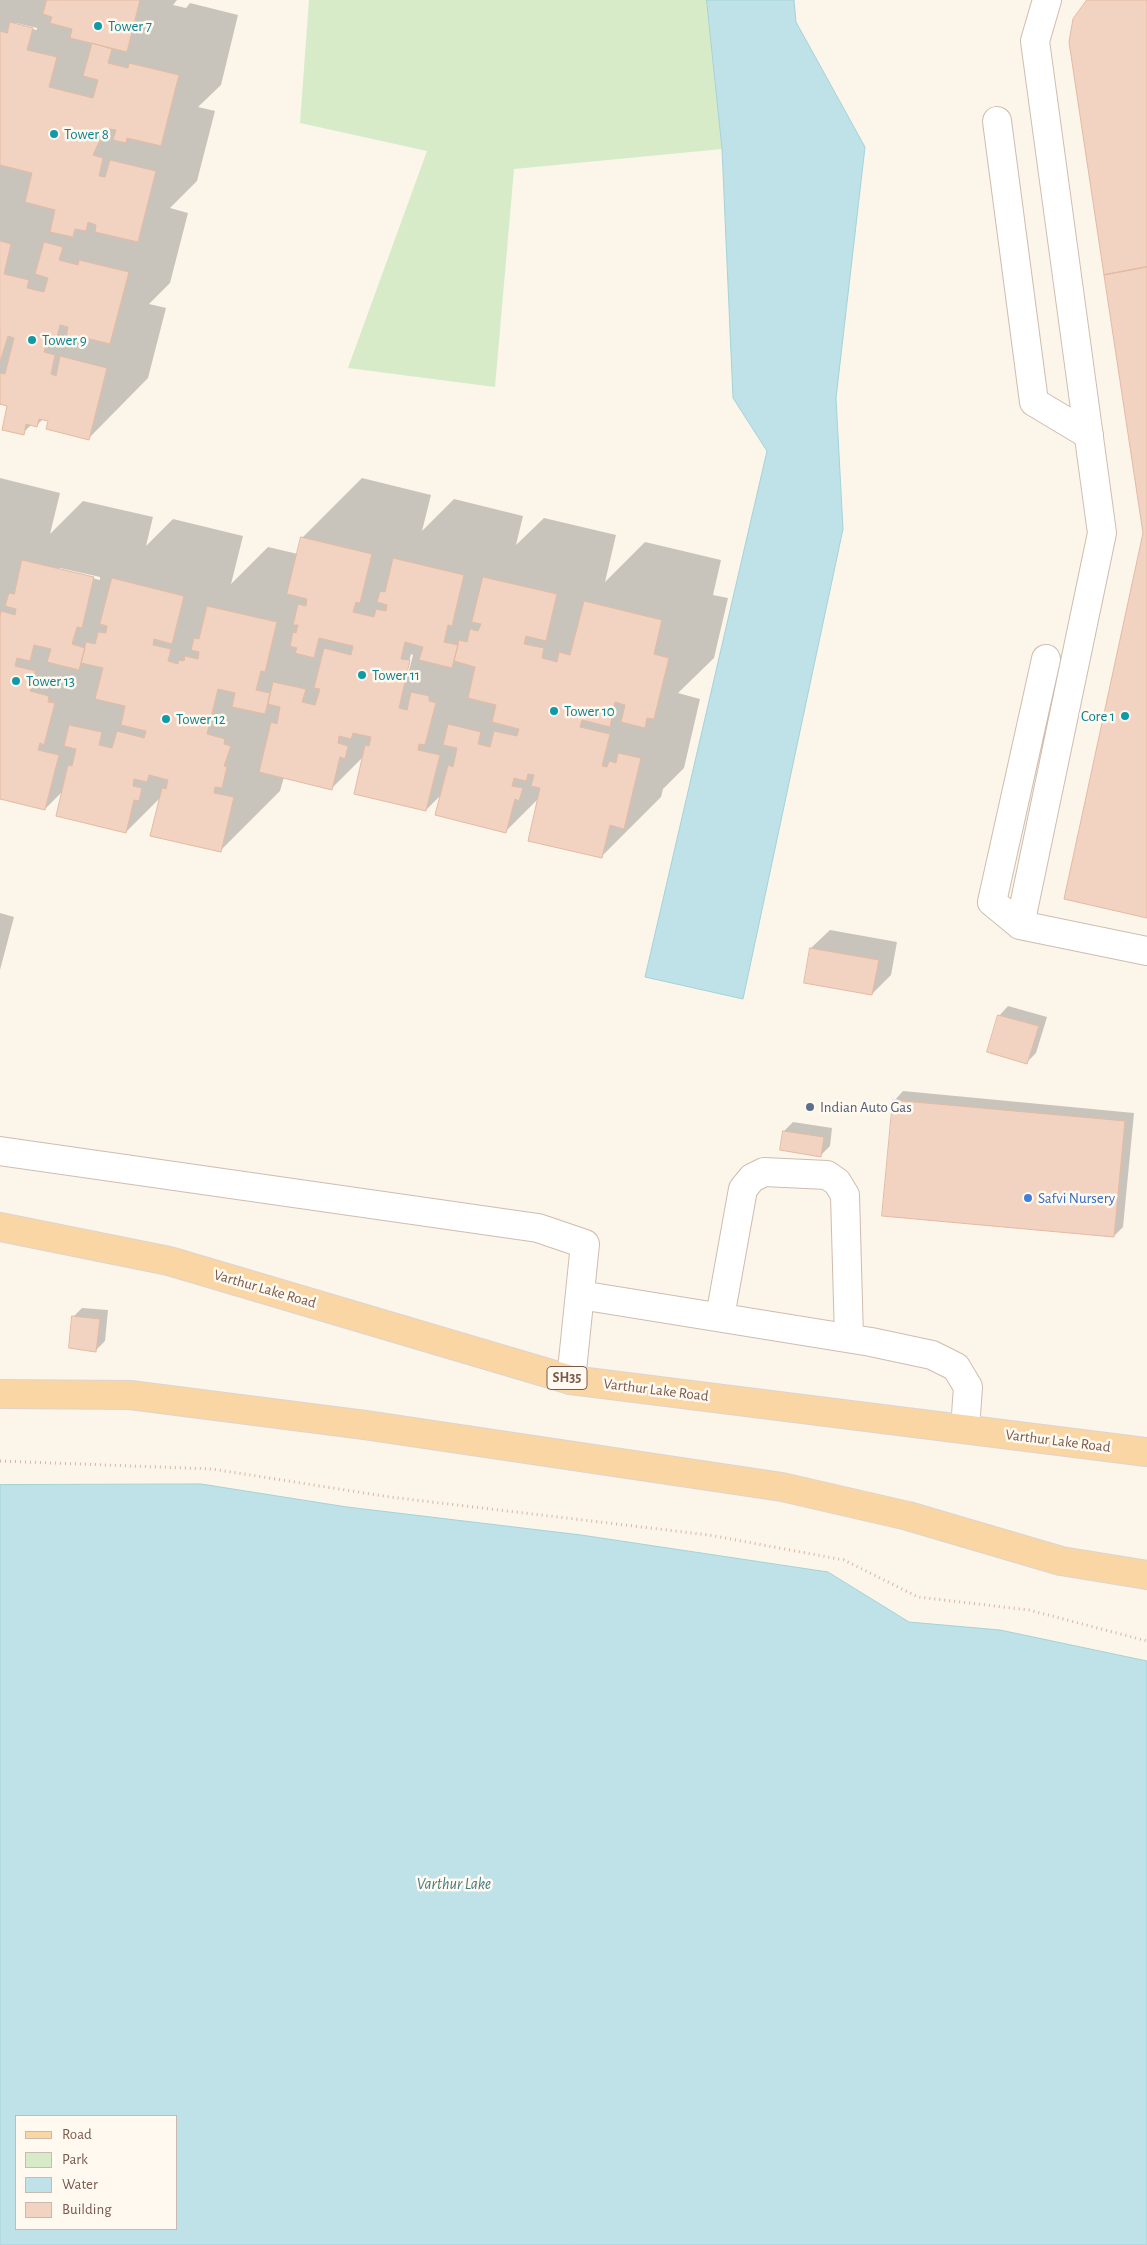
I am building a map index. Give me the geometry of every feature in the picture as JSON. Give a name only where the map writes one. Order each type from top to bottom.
[{"type":"main road","name":"Varthur Lake Road","points":[[1,1229],[169,1261],[571,1380],[1147,1452]]},
{"type":"main road","points":[[0,1394],[130,1395],[365,1424],[782,1487],[908,1516],[1062,1561],[1147,1575]]},
{"type":"street","points":[[1020,925],[1102,533],[1035,41],[1047,0]]},
{"type":"street","points":[[997,121],[1034,402],[1089,435]]},
{"type":"street","points":[[1046,659],[992,902],[1020,925],[1147,951]]},
{"type":"street","points":[[0,1151],[538,1228],[586,1244],[571,1380]]},
{"type":"street","points":[[720,1317],[744,1189],[752,1178],[764,1172],[827,1175],[837,1182],[845,1195],[849,1338]]},
{"type":"street","points":[[580,1295],[849,1338],[932,1355],[956,1367],[968,1387],[965,1429]]},
{"type":"path","points":[[0,1461],[212,1469],[390,1497],[709,1535],[844,1560],[918,1597],[1029,1610],[1147,1641]]},
{"type":"green space","points":[[309,0],[707,0],[722,149],[514,169],[495,387],[348,368],[427,151],[300,123]]},
{"type":"water","points":[[707,0],[794,0],[796,22],[865,147],[836,398],[843,529],[743,999],[645,977],[767,451],[733,398],[722,149]]},
{"type":"water","name":"Varthur Lake","points":[[201,1484],[347,1507],[581,1535],[828,1572],[909,1622],[1000,1630],[1147,1661],[1147,2245],[0,2245],[0,1485]]},
{"type":"building","name":"Tower 7","points":[[47,0],[140,0],[127,52],[70,38],[72,29],[50,23],[52,17],[43,14]]},
{"type":"building","points":[[1087,0],[1147,0],[1147,267],[1104,275],[1069,42],[1073,19]]},
{"type":"building","name":"Tower 8","points":[[10,22],[33,28],[27,50],[57,57],[49,87],[93,98],[98,80],[83,76],[92,43],[112,49],[108,63],[128,68],[129,63],[179,75],[161,146],[127,138],[126,143],[113,140],[116,130],[109,129],[106,141],[100,140],[93,155],[103,158],[99,176],[105,177],[110,160],[156,171],[138,242],[95,232],[96,225],[88,222],[86,231],[75,229],[73,237],[50,232],[55,210],[25,202],[32,173],[0,165],[0,31],[7,33]]},
{"type":"building","name":"Tower 9","points":[[0,241],[11,244],[4,274],[29,280],[27,288],[44,292],[48,278],[35,274],[44,242],[63,247],[59,260],[78,265],[79,260],[129,272],[110,344],[78,336],[77,341],[66,338],[68,327],[60,325],[57,337],[51,336],[49,342],[47,341],[44,352],[55,355],[51,374],[56,376],[60,356],[107,368],[89,440],[46,429],[48,421],[39,419],[37,427],[26,424],[24,435],[2,430],[7,406],[0,404],[0,373],[5,374],[14,338],[8,336],[0,362]]},
{"type":"building","name":"Core 1","points":[[1147,267],[1147,918],[1064,899],[1143,533],[1104,275]]},
{"type":"building","name":"Tower 11","points":[[301,537],[372,554],[360,603],[356,602],[353,612],[374,617],[376,609],[386,611],[387,605],[377,602],[380,591],[385,592],[393,558],[464,575],[452,626],[448,625],[444,642],[458,645],[452,668],[419,660],[423,647],[405,642],[401,659],[410,660],[399,708],[407,710],[411,692],[429,696],[429,701],[436,703],[425,745],[419,744],[418,750],[440,755],[426,811],[354,794],[365,745],[369,746],[371,737],[353,733],[351,739],[339,736],[338,743],[348,746],[345,759],[340,757],[332,790],[259,772],[271,722],[277,724],[280,707],[268,704],[273,682],[306,689],[302,702],[315,705],[320,689],[314,688],[324,648],[351,655],[353,646],[319,638],[314,658],[295,653],[297,648],[290,646],[293,632],[296,633],[298,625],[293,625],[298,604],[306,606],[307,599],[287,594]]},
{"type":"building","name":"Tower 13","points":[[22,560],[94,577],[82,628],[77,627],[72,644],[85,648],[79,670],[47,662],[51,649],[34,645],[30,661],[17,658],[15,666],[35,671],[30,691],[49,696],[48,702],[55,703],[44,745],[40,743],[38,750],[59,755],[45,810],[0,799],[0,617],[1,611],[15,615],[16,609],[5,606],[9,593],[14,594]]},
{"type":"building","name":"Tower 10","points":[[483,577],[557,594],[546,641],[526,636],[524,644],[544,648],[542,658],[557,662],[559,652],[570,655],[584,601],[662,620],[654,654],[669,658],[654,719],[647,718],[645,728],[621,722],[625,705],[615,702],[610,727],[582,720],[580,727],[610,734],[602,766],[607,767],[609,761],[616,763],[618,753],[641,758],[624,829],[610,825],[602,858],[528,841],[540,788],[531,786],[534,775],[528,774],[526,781],[514,778],[512,786],[523,788],[519,801],[515,799],[506,833],[435,815],[448,765],[453,767],[457,748],[443,745],[448,724],[481,732],[478,744],[490,747],[494,731],[517,736],[519,729],[492,722],[496,705],[468,698],[475,667],[454,661],[459,640],[467,642],[470,629],[478,631],[481,624],[472,622]]},
{"type":"building","name":"Tower 12","points":[[112,578],[184,596],[172,644],[154,639],[153,645],[171,649],[168,661],[178,664],[179,660],[184,661],[185,656],[198,659],[199,652],[191,650],[194,638],[199,639],[207,606],[277,622],[265,672],[261,671],[256,690],[270,693],[265,714],[232,707],[235,693],[218,689],[207,734],[225,739],[224,744],[231,746],[224,766],[227,767],[222,788],[215,787],[214,793],[234,797],[221,852],[150,836],[162,788],[166,789],[168,780],[149,775],[147,782],[134,779],[133,786],[142,788],[139,801],[134,800],[126,833],[56,816],[68,765],[72,766],[76,749],[64,746],[69,725],[102,732],[99,745],[112,748],[117,731],[144,738],[146,731],[121,725],[125,706],[95,699],[103,668],[81,663],[86,642],[95,644],[98,632],[106,633],[107,626],[100,624]]},
{"type":"building","points":[[810,948],[879,960],[872,995],[804,983]]},
{"type":"building","points":[[998,1015],[1039,1026],[1027,1064],[987,1052]]},
{"type":"building","points":[[893,1100],[1125,1121],[1114,1237],[882,1216]]},
{"type":"building","points":[[783,1131],[824,1137],[821,1157],[780,1150]]},
{"type":"building","points":[[72,1316],[100,1319],[96,1352],[69,1348]]},
{"type":"place","name":"Tower 7","points":[[98,26]]},
{"type":"place","name":"Tower 8","points":[[54,134]]},
{"type":"place","name":"Tower 9","points":[[32,340]]},
{"type":"place","name":"Tower 11","points":[[362,675]]},
{"type":"place","name":"Tower 13","points":[[16,681]]},
{"type":"place","name":"Tower 10","points":[[554,711]]},
{"type":"place","name":"Core 1","points":[[1125,716]]},
{"type":"place","name":"Tower 12","points":[[166,719]]},
{"type":"place","name":"Indian Auto Gas","points":[[810,1107]]},
{"type":"place","name":"Safvi Nursery","points":[[1028,1198]]}]
